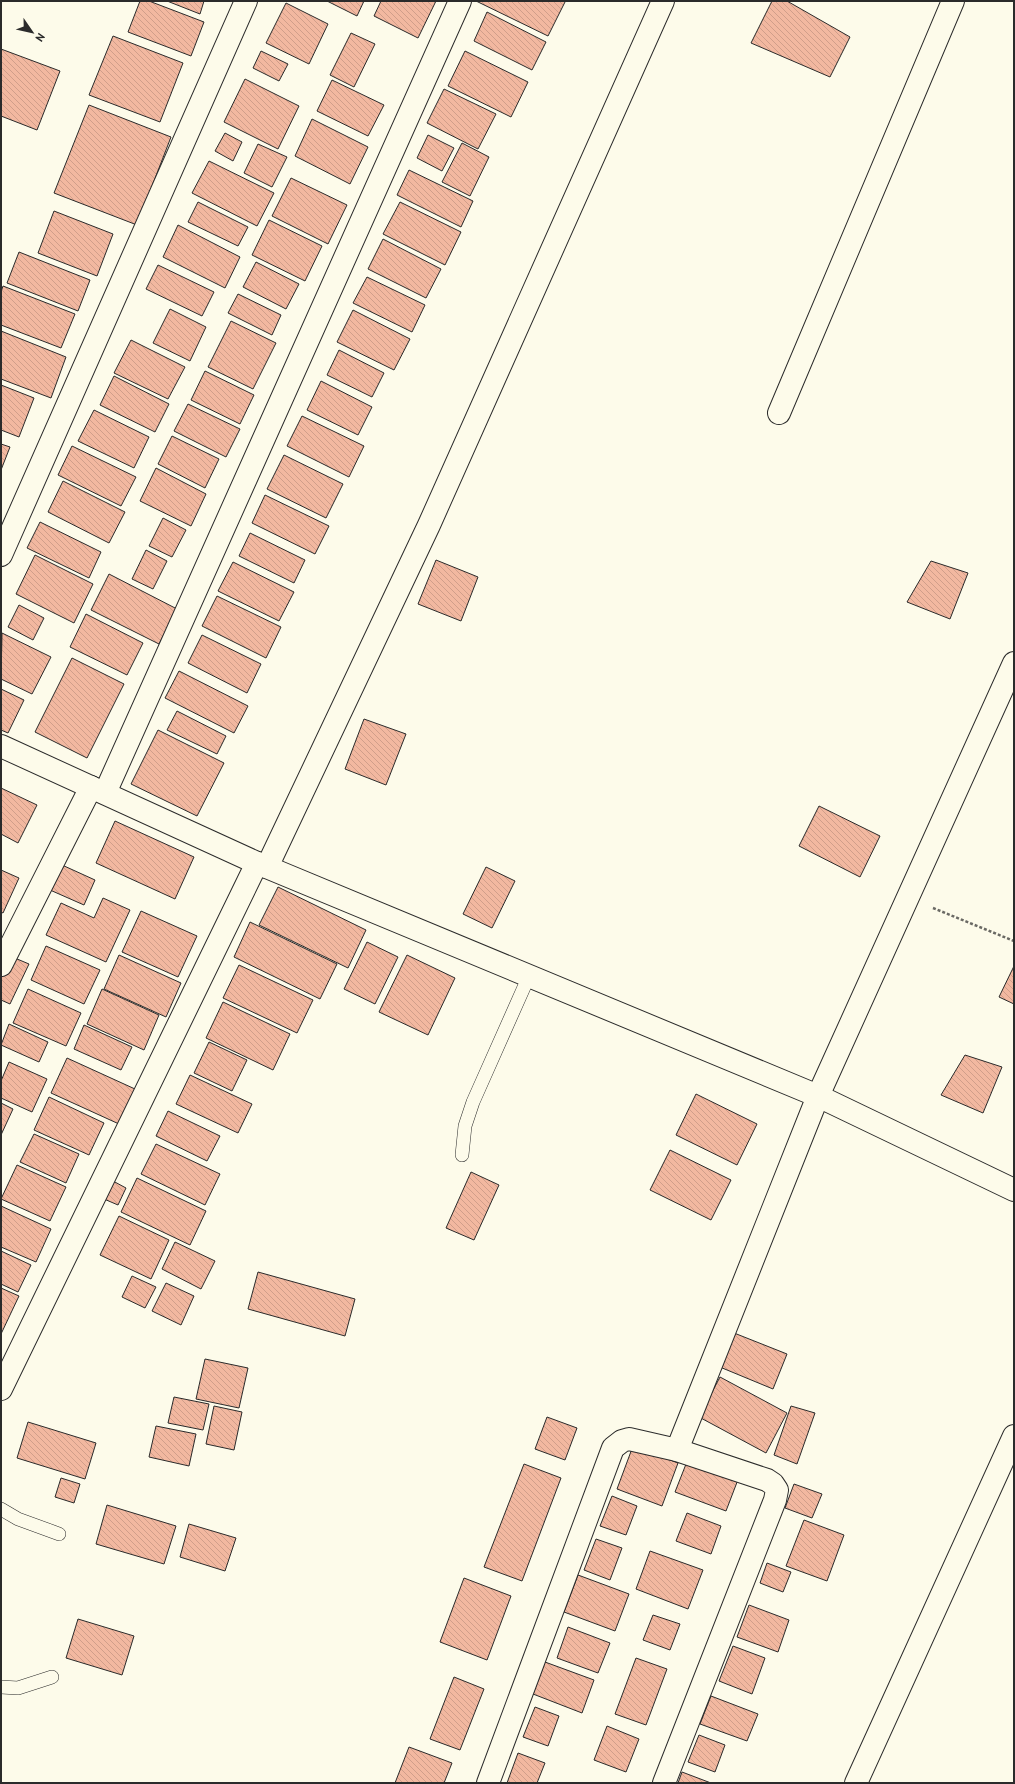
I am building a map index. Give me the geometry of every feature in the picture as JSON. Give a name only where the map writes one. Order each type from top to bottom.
[{"type":"street","points":[[1,555],[246,1]]},
{"type":"street","points":[[1,965],[98,790],[460,1]]},
{"type":"street","points":[[1,1389],[262,865],[429,525],[663,1]]},
{"type":"street","points":[[779,413],[953,1]]},
{"type":"street","points":[[677,1450],[818,1096],[1014,663]]},
{"type":"street","points":[[1,746],[262,865],[818,1096],[1014,1190]]},
{"type":"street","points":[[856,1783],[1014,1436]]},
{"type":"street","points":[[488,1783],[613,1448],[622,1441],[629,1439],[677,1450],[767,1480],[773,1484],[777,1490],[775,1500],[664,1783]]},
{"type":"lane","points":[[462,1155],[465,1126],[473,1102],[528,976]]},
{"type":"lane","points":[[1,1509],[18,1519],[60,1534]]},
{"type":"lane","points":[[1,1687],[18,1688],[52,1677]]},
{"type":"path","points":[[908,898],[1014,941]]},
{"type":"building","points":[[140,1],[149,1],[204,22],[191,56],[128,32]]},
{"type":"building","points":[[167,1],[204,1],[200,14]]},
{"type":"building","points":[[327,1],[364,1],[357,16]]},
{"type":"building","points":[[381,1],[436,1],[418,38],[374,16]]},
{"type":"building","points":[[476,1],[564,1],[565,2],[548,36]]},
{"type":"building","points":[[772,1],[787,1],[850,37],[830,77],[751,43]]},
{"type":"building","points":[[286,3],[328,24],[309,64],[266,43]]},
{"type":"building","points":[[487,12],[546,42],[532,70],[474,41]]},
{"type":"building","points":[[351,33],[375,44],[354,87],[330,75]]},
{"type":"building","points":[[113,36],[183,63],[160,122],[89,95]]},
{"type":"building","points":[[1,49],[60,71],[37,130],[1,116]]},
{"type":"building","points":[[261,51],[288,64],[279,81],[253,68]]},
{"type":"building","points":[[465,51],[528,82],[511,117],[448,86]]},
{"type":"building","points":[[245,79],[299,106],[278,149],[224,122]]},
{"type":"building","points":[[332,80],[384,105],[368,136],[317,111]]},
{"type":"building","points":[[444,89],[496,114],[478,149],[427,123]]},
{"type":"building","points":[[89,105],[171,137],[137,225],[54,193]]},
{"type":"building","points":[[312,119],[368,147],[350,184],[295,156]]},
{"type":"building","points":[[225,133],[242,142],[233,161],[215,151]]},
{"type":"building","points":[[428,135],[454,148],[442,171],[417,158]]},
{"type":"building","points":[[462,143],[489,157],[470,196],[442,182]]},
{"type":"building","points":[[258,144],[287,157],[272,187],[244,173]]},
{"type":"building","points":[[209,161],[274,193],[257,226],[192,193]]},
{"type":"building","points":[[409,170],[473,201],[461,227],[397,195]]},
{"type":"building","points":[[291,178],[347,205],[328,244],[272,216]]},
{"type":"building","points":[[198,202],[248,227],[238,246],[188,222]]},
{"type":"building","points":[[400,202],[461,232],[445,265],[383,234]]},
{"type":"building","points":[[54,211],[113,234],[97,276],[38,253]]},
{"type":"building","points":[[269,220],[322,246],[305,281],[252,255]]},
{"type":"building","points":[[178,225],[240,257],[225,288],[163,257]]},
{"type":"building","points":[[383,239],[441,269],[426,298],[368,269]]},
{"type":"building","points":[[19,252],[90,280],[78,311],[7,283]]},
{"type":"building","points":[[256,262],[299,284],[286,309],[243,287]]},
{"type":"building","points":[[158,265],[214,292],[202,316],[146,289]]},
{"type":"building","points":[[367,277],[425,305],[412,332],[353,303]]},
{"type":"building","points":[[3,286],[75,314],[61,348],[1,325],[1,292]]},
{"type":"building","points":[[238,294],[281,315],[272,335],[228,313]]},
{"type":"building","points":[[170,309],[206,327],[190,361],[153,343]]},
{"type":"building","points":[[353,310],[410,339],[394,370],[337,342]]},
{"type":"building","points":[[231,321],[276,343],[253,389],[208,367]]},
{"type":"building","points":[[1,331],[66,357],[51,398],[1,379]]},
{"type":"building","points":[[131,340],[185,367],[168,399],[114,373]]},
{"type":"building","points":[[339,350],[384,373],[372,397],[327,375]]},
{"type":"building","points":[[205,371],[254,395],[240,424],[191,400]]},
{"type":"building","points":[[114,376],[169,404],[155,432],[100,405]]},
{"type":"building","points":[[321,381],[372,407],[358,435],[307,410]]},
{"type":"building","points":[[1,385],[34,398],[19,437],[1,430]]},
{"type":"building","points":[[188,404],[240,429],[226,457],[174,431]]},
{"type":"building","points":[[94,410],[149,437],[134,468],[78,441]]},
{"type":"building","points":[[302,416],[364,446],[349,477],[287,446]]},
{"type":"building","points":[[172,436],[219,459],[205,488],[158,464]]},
{"type":"building","points":[[1,444],[10,447],[1,470]]},
{"type":"building","points":[[72,446],[136,477],[121,506],[58,475]]},
{"type":"building","points":[[284,455],[343,484],[326,518],[267,489]]},
{"type":"building","points":[[156,468],[206,494],[191,526],[140,501]]},
{"type":"building","points":[[63,481],[125,512],[109,543],[48,512]]},
{"type":"building","points":[[265,495],[329,526],[315,554],[252,523]]},
{"type":"building","points":[[163,518],[186,530],[172,557],[149,546]]},
{"type":"building","points":[[40,522],[101,552],[89,578],[27,548]]},
{"type":"building","points":[[250,533],[305,560],[294,583],[239,556]]},
{"type":"building","points":[[146,550],[167,561],[153,589],[132,579]]},
{"type":"building","points":[[35,555],[93,584],[74,623],[16,594]]},
{"type":"building","points":[[436,560],[478,577],[461,621],[418,604]]},
{"type":"building","points":[[931,561],[968,573],[950,619],[907,602]]},
{"type":"building","points":[[233,562],[294,592],[279,621],[218,591]]},
{"type":"building","points":[[109,574],[177,609],[159,644],[91,610]]},
{"type":"building","points":[[217,596],[281,627],[266,658],[202,626]]},
{"type":"building","points":[[19,605],[44,618],[33,640],[8,627]]},
{"type":"building","points":[[86,614],[143,643],[127,675],[70,647]]},
{"type":"building","points":[[2,633],[51,657],[32,694],[1,679]]},
{"type":"building","points":[[202,635],[261,664],[247,693],[188,663]]},
{"type":"building","points":[[72,658],[124,684],[87,758],[35,732]]},
{"type":"building","points":[[179,671],[248,706],[234,733],[165,698]]},
{"type":"building","points":[[1,689],[24,700],[8,733],[1,730]]},
{"type":"building","points":[[177,711],[226,736],[217,754],[167,730]]},
{"type":"building","points":[[364,719],[406,734],[386,785],[345,769]]},
{"type":"building","points":[[158,730],[224,763],[197,816],[131,784]]},
{"type":"building","points":[[1,788],[37,805],[18,843],[1,834]]},
{"type":"building","points":[[819,806],[880,836],[860,877],[799,846]]},
{"type":"building","points":[[115,821],[194,857],[175,899],[96,863]]},
{"type":"building","points":[[62,865],[95,880],[84,905],[50,890]]},
{"type":"building","points":[[486,867],[515,881],[492,928],[463,914]]},
{"type":"building","points":[[1,870],[19,878],[3,913],[1,912]]},
{"type":"building","points":[[278,887],[366,930],[348,968],[259,925]]},
{"type":"building","points":[[103,898],[130,910],[106,962],[46,935],[61,903],[94,918]]},
{"type":"building","points":[[141,911],[197,936],[178,977],[122,952]]},
{"type":"building","points":[[250,922],[337,964],[320,999],[234,957]]},
{"type":"building","points":[[367,942],[398,957],[375,1004],[344,989]]},
{"type":"building","points":[[46,946],[100,970],[84,1004],[31,980]]},
{"type":"building","points":[[119,955],[181,983],[166,1017],[104,989]]},
{"type":"building","points":[[407,955],[455,978],[428,1035],[379,1012]]},
{"type":"building","points":[[10,956],[29,964],[10,1004],[1,1000],[1,976]]},
{"type":"building","points":[[239,965],[313,1000],[297,1033],[223,998]]},
{"type":"building","points":[[1014,966],[1014,1004],[999,997]]},
{"type":"building","points":[[28,989],[81,1013],[66,1046],[13,1023]]},
{"type":"building","points":[[102,989],[159,1015],[144,1050],[87,1024]]},
{"type":"building","points":[[223,1002],[290,1034],[273,1070],[206,1038]]},
{"type":"building","points":[[9,1024],[48,1042],[39,1062],[1,1045]]},
{"type":"building","points":[[84,1025],[132,1047],[121,1070],[74,1049]]},
{"type":"building","points":[[209,1042],[247,1060],[232,1091],[194,1073]]},
{"type":"building","points":[[965,1055],[1002,1067],[983,1113],[941,1095]]},
{"type":"building","points":[[67,1058],[135,1089],[119,1124],[51,1093]]},
{"type":"building","points":[[9,1062],[47,1079],[32,1112],[1,1098],[1,1081]]},
{"type":"building","points":[[190,1075],[252,1104],[238,1133],[176,1104]]},
{"type":"building","points":[[696,1094],[757,1124],[737,1165],[676,1135]]},
{"type":"building","points":[[49,1097],[104,1123],[89,1155],[34,1130]]},
{"type":"building","points":[[1,1103],[13,1109],[1,1135]]},
{"type":"building","points":[[168,1111],[220,1136],[207,1161],[156,1136]]},
{"type":"building","points":[[34,1134],[79,1154],[66,1183],[20,1162]]},
{"type":"building","points":[[156,1144],[220,1174],[205,1205],[141,1174]]},
{"type":"building","points":[[670,1150],[731,1180],[711,1220],[650,1190]]},
{"type":"building","points":[[17,1165],[66,1187],[50,1221],[1,1199]]},
{"type":"building","points":[[471,1172],[499,1185],[474,1240],[446,1228]]},
{"type":"building","points":[[137,1178],[206,1211],[190,1245],[121,1212]]},
{"type":"building","points":[[113,1181],[126,1188],[118,1205],[104,1199]]},
{"type":"building","points":[[1,1206],[51,1229],[36,1262],[1,1247]]},
{"type":"building","points":[[119,1216],[169,1240],[151,1279],[100,1255]]},
{"type":"building","points":[[175,1242],[215,1261],[201,1289],[162,1269]]},
{"type":"building","points":[[1,1251],[31,1265],[18,1292],[1,1284]]},
{"type":"building","points":[[258,1272],[355,1299],[345,1336],[248,1309]]},
{"type":"building","points":[[132,1276],[156,1287],[145,1308],[122,1297]]},
{"type":"building","points":[[166,1283],[194,1296],[181,1325],[152,1311]]},
{"type":"building","points":[[1,1288],[19,1296],[1,1334]]},
{"type":"building","points":[[729,1331],[787,1354],[773,1389],[715,1365]]},
{"type":"building","points":[[205,1359],[248,1368],[239,1408],[196,1399]]},
{"type":"building","points":[[720,1377],[787,1413],[766,1453],[699,1417]]},
{"type":"building","points":[[174,1397],[209,1404],[203,1430],[168,1423]]},
{"type":"building","points":[[214,1406],[242,1412],[234,1450],[206,1444]]},
{"type":"building","points":[[791,1406],[815,1413],[797,1464],[774,1455]]},
{"type":"building","points":[[547,1417],[577,1428],[565,1460],[535,1449]]},
{"type":"building","points":[[28,1422],[96,1443],[85,1479],[17,1458]]},
{"type":"building","points":[[156,1426],[196,1434],[189,1466],[149,1457]]},
{"type":"building","points":[[633,1446],[678,1463],[662,1506],[617,1489]]},
{"type":"building","points":[[688,1459],[739,1477],[726,1511],[675,1492]]},
{"type":"building","points":[[524,1464],[561,1478],[522,1581],[484,1567]]},
{"type":"building","points":[[61,1478],[80,1484],[74,1503],[55,1497]]},
{"type":"building","points":[[794,1484],[822,1494],[812,1518],[785,1508]]},
{"type":"building","points":[[612,1496],[637,1506],[626,1535],[600,1526]]},
{"type":"building","points":[[107,1505],[176,1526],[164,1564],[96,1544]]},
{"type":"building","points":[[687,1513],[721,1526],[711,1554],[676,1541]]},
{"type":"building","points":[[804,1520],[844,1535],[827,1581],[786,1566]]},
{"type":"building","points":[[189,1524],[236,1538],[225,1571],[180,1557]]},
{"type":"building","points":[[596,1539],[622,1548],[610,1580],[584,1570]]},
{"type":"building","points":[[650,1551],[703,1570],[688,1609],[636,1589]]},
{"type":"building","points":[[767,1563],[791,1572],[783,1592],[760,1583]]},
{"type":"building","points":[[578,1575],[629,1594],[615,1631],[564,1612]]},
{"type":"building","points":[[464,1578],[511,1596],[487,1660],[440,1642]]},
{"type":"building","points":[[749,1605],[789,1620],[778,1652],[737,1637]]},
{"type":"building","points":[[653,1615],[680,1624],[670,1650],[643,1640]]},
{"type":"building","points":[[78,1619],[134,1636],[122,1675],[66,1658]]},
{"type":"building","points":[[568,1627],[610,1643],[598,1673],[557,1658]]},
{"type":"building","points":[[733,1646],[765,1658],[752,1694],[719,1681]]},
{"type":"building","points":[[636,1658],[667,1669],[646,1725],[615,1714]]},
{"type":"building","points":[[545,1662],[594,1680],[582,1713],[533,1694]]},
{"type":"building","points":[[454,1677],[484,1689],[460,1750],[430,1739]]},
{"type":"building","points":[[711,1696],[758,1714],[747,1741],[700,1724]]},
{"type":"building","points":[[535,1707],[559,1716],[548,1746],[523,1737]]},
{"type":"building","points":[[607,1726],[639,1739],[626,1772],[594,1760]]},
{"type":"building","points":[[699,1735],[725,1745],[715,1772],[688,1762]]},
{"type":"building","points":[[409,1747],[452,1763],[444,1783],[395,1783]]},
{"type":"building","points":[[518,1753],[545,1763],[537,1783],[507,1783]]},
{"type":"building","points":[[682,1772],[711,1783],[678,1783]]}]
